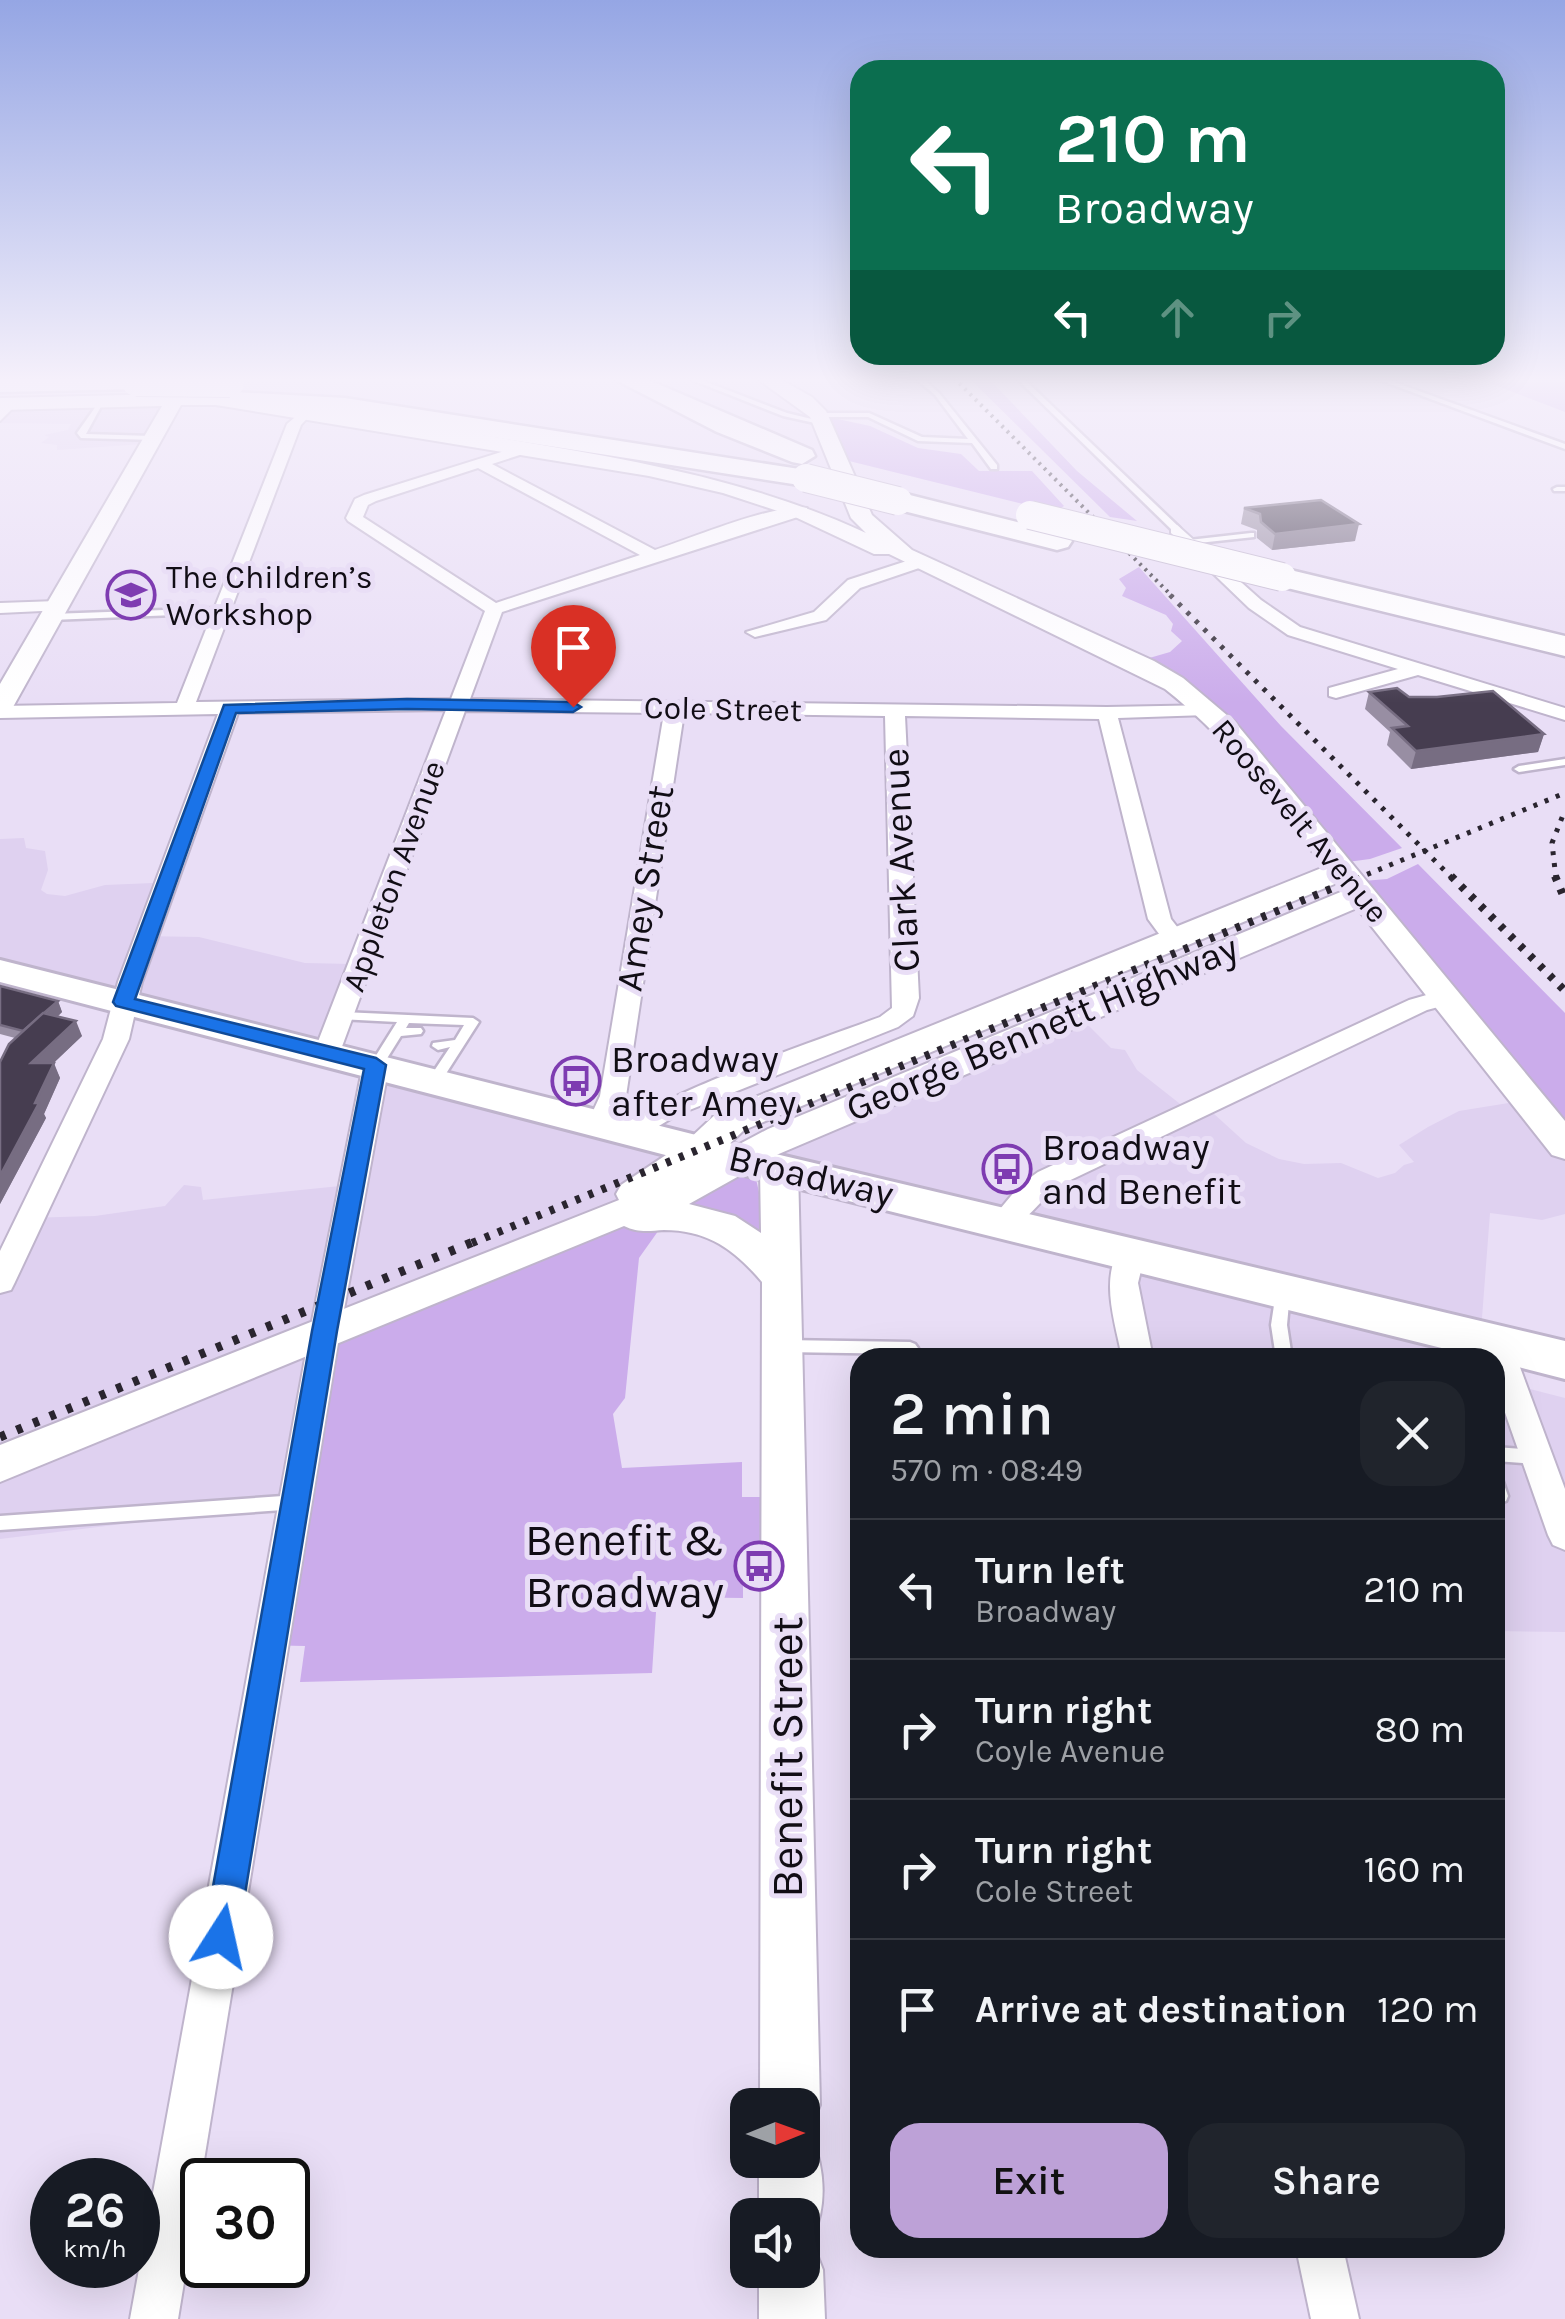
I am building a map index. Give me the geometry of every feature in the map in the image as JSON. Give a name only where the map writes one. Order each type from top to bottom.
[{"type":"highway","points":[[857,486],[898,501],[1057,541],[1565,646]]},
{"type":"highway","points":[[915,486],[1030,515],[1565,668]]},
{"type":"main road","name":"Broadway","points":[[0,971],[124,1002],[335,1034],[402,1037],[445,1050],[617,1128],[1565,1360]]},
{"type":"street","points":[[0,710],[125,486]]},
{"type":"street","points":[[184,709],[270,486]]},
{"type":"street","points":[[410,486],[370,498],[356,510],[357,523],[494,608],[785,513],[857,506]]},
{"type":"street","points":[[522,486],[655,557]]},
{"type":"street","points":[[719,486],[802,511],[880,549],[912,558]]},
{"type":"street","name":"Roosevelt Avenue","points":[[849,486],[873,530],[912,558],[1145,666],[1207,709],[1265,772],[1565,1146]]},
{"type":"street","points":[[1183,536],[1279,623],[1315,639],[1565,714]]},
{"type":"street","points":[[755,632],[820,616],[854,584],[912,558]]},
{"type":"street","points":[[0,608],[54,612]]},
{"type":"street","name":"Appleton Avenue","points":[[335,1034],[494,608]]},
{"type":"street","points":[[1336,692],[1418,669]]},
{"type":"street","name":"Cole Street","points":[[0,710],[457,705],[1106,713],[1207,709]]},
{"type":"street","points":[[0,1282],[116,1039],[124,1002],[230,708]]},
{"type":"street","name":"Amey Street","points":[[617,1128],[614,1096],[675,708]]},
{"type":"street","name":"Clark Avenue","points":[[617,1128],[889,1022],[904,1011],[907,998],[895,711]]},
{"type":"street","points":[[1106,713],[1160,920],[1173,937]]},
{"type":"street","name":"George Bennett Highway","points":[[738,1159],[731,1121],[1173,937],[1353,882]]},
{"type":"street","name":"George Bennett Highway","points":[[0,1464],[605,1218],[691,1188],[738,1159],[1353,882]]},
{"type":"street","points":[[1004,1221],[1030,1192],[1048,1179],[1418,1005],[1444,998]]},
{"type":"street","points":[[154,2319],[325,1331],[402,1037]]},
{"type":"street","name":"Benefit Street","points":[[738,1159],[783,1280],[790,2088]]},
{"type":"street","points":[[605,1218],[675,1217],[724,1225],[760,1250],[783,1280]]},
{"type":"street","points":[[1130,1254],[1123,1283],[1136,1348]]},
{"type":"street","points":[[1496,1343],[1498,1348]]},
{"type":"street","points":[[1505,1369],[1565,1535]]},
{"type":"street","points":[[1322,2258],[1335,2319]]},
{"type":"street","points":[[791,2288],[792,2319]]},
{"type":"lane","points":[[1131,486],[1183,536],[1251,535]]},
{"type":"lane","points":[[54,612],[221,611]]},
{"type":"lane","points":[[1518,770],[1565,762]]},
{"type":"lane","points":[[335,1034],[402,1037],[473,1022],[445,1050]]},
{"type":"lane","points":[[1282,1348],[1279,1325],[1283,1292]]},
{"type":"lane","points":[[784,1346],[910,1348]]},
{"type":"lane","points":[[1505,1455],[1535,1457]]},
{"type":"lane","points":[[0,1524],[298,1502]]},
{"type":"shaded area","points":[[951,486],[1046,486],[1064,506],[1055,512]]},
{"type":"shaded area","points":[[1079,486],[1095,486],[1137,521],[1110,517]]},
{"type":"shaded area","points":[[1139,567],[1281,726],[1402,848],[1370,859],[1332,864],[1201,713],[1132,663],[1170,652],[1182,641],[1171,631],[1173,624],[1166,615],[1122,596],[1126,588],[1119,579]]},
{"type":"shaded area","points":[[24,838],[26,848],[45,851],[48,870],[41,890],[47,894],[65,896],[105,885],[157,886],[142,936],[199,937],[305,963],[352,964],[324,1047],[0,973],[0,839]]},
{"type":"shaded area","points":[[1418,864],[1565,1013],[1565,1144],[1351,882],[1387,879]]},
{"type":"shaded area","points":[[1075,1012],[1111,1048],[1125,1050],[1137,1070],[1184,1107],[1202,1103],[1246,1143],[1279,1159],[1304,1164],[1341,1163],[1378,1178],[1414,1162],[1399,1145],[1428,1127],[1459,1111],[1521,1101],[1565,1154],[1565,1214],[1542,1220],[1490,1213],[1480,1348],[1128,1348],[1113,1257],[734,1151]]},
{"type":"shaded area","points":[[363,1069],[701,1165],[306,1342],[278,1505],[0,1539],[0,1270],[26,1218],[95,1216],[165,1206],[184,1185],[201,1187],[203,1200],[340,1186]]},
{"type":"shaded area","points":[[753,1166],[774,1257],[741,1241],[666,1220],[639,1258],[625,1398],[613,1414],[622,1468],[742,1462],[742,1497],[771,1497],[767,1563],[743,1563],[743,1598],[657,1597],[652,1673],[300,1682],[305,1646],[259,1645],[306,1343]]},
{"type":"shaded area","points":[[1505,1383],[1565,1398],[1565,1632],[1505,1631]]},
{"type":"building","points":[[1321,500],[1359,524],[1275,534],[1261,522],[1260,514],[1244,508]]},
{"type":"building","points":[[1397,688],[1409,697],[1493,691],[1544,734],[1416,751],[1392,728],[1408,726],[1369,692]]},
{"type":"building","points":[[0,986],[58,1001],[23,1031],[0,1025]]},
{"type":"building","points":[[43,1013],[76,1021],[31,1063],[54,1063],[35,1103],[39,1103],[0,1176],[0,1062],[9,1044]]},
{"type":"railway","points":[[1062,486],[1173,597]]},
{"type":"railway","points":[[1170,595],[1425,851]]},
{"type":"railway","points":[[1425,851],[1565,793]]},
{"type":"railway","points":[[1556,878],[1552,843],[1565,810]]},
{"type":"railway","points":[[1356,879],[1425,851]]},
{"type":"railway","points":[[1425,851],[1453,879]]},
{"type":"railway","points":[[472,1243],[1362,876]]},
{"type":"railway","points":[[1451,876],[1565,991]]},
{"type":"railway","points":[[1556,878],[1565,900]]},
{"type":"railway","points":[[0,1437],[478,1240]]},
{"type":"place","name":"The Children’s Workshop","points":[[131,595]]},
{"type":"place","name":"Broadway after Amey","points":[[576,1081]]},
{"type":"place","name":"Broadway and Benefit","points":[[1007,1169]]},
{"type":"place","name":"Benefit & Broadway","points":[[759,1566]]},
{"type":"route","points":[[221,1937],[325,1331],[376,1065],[124,1002],[230,708],[407,704],[573,707]]}]
